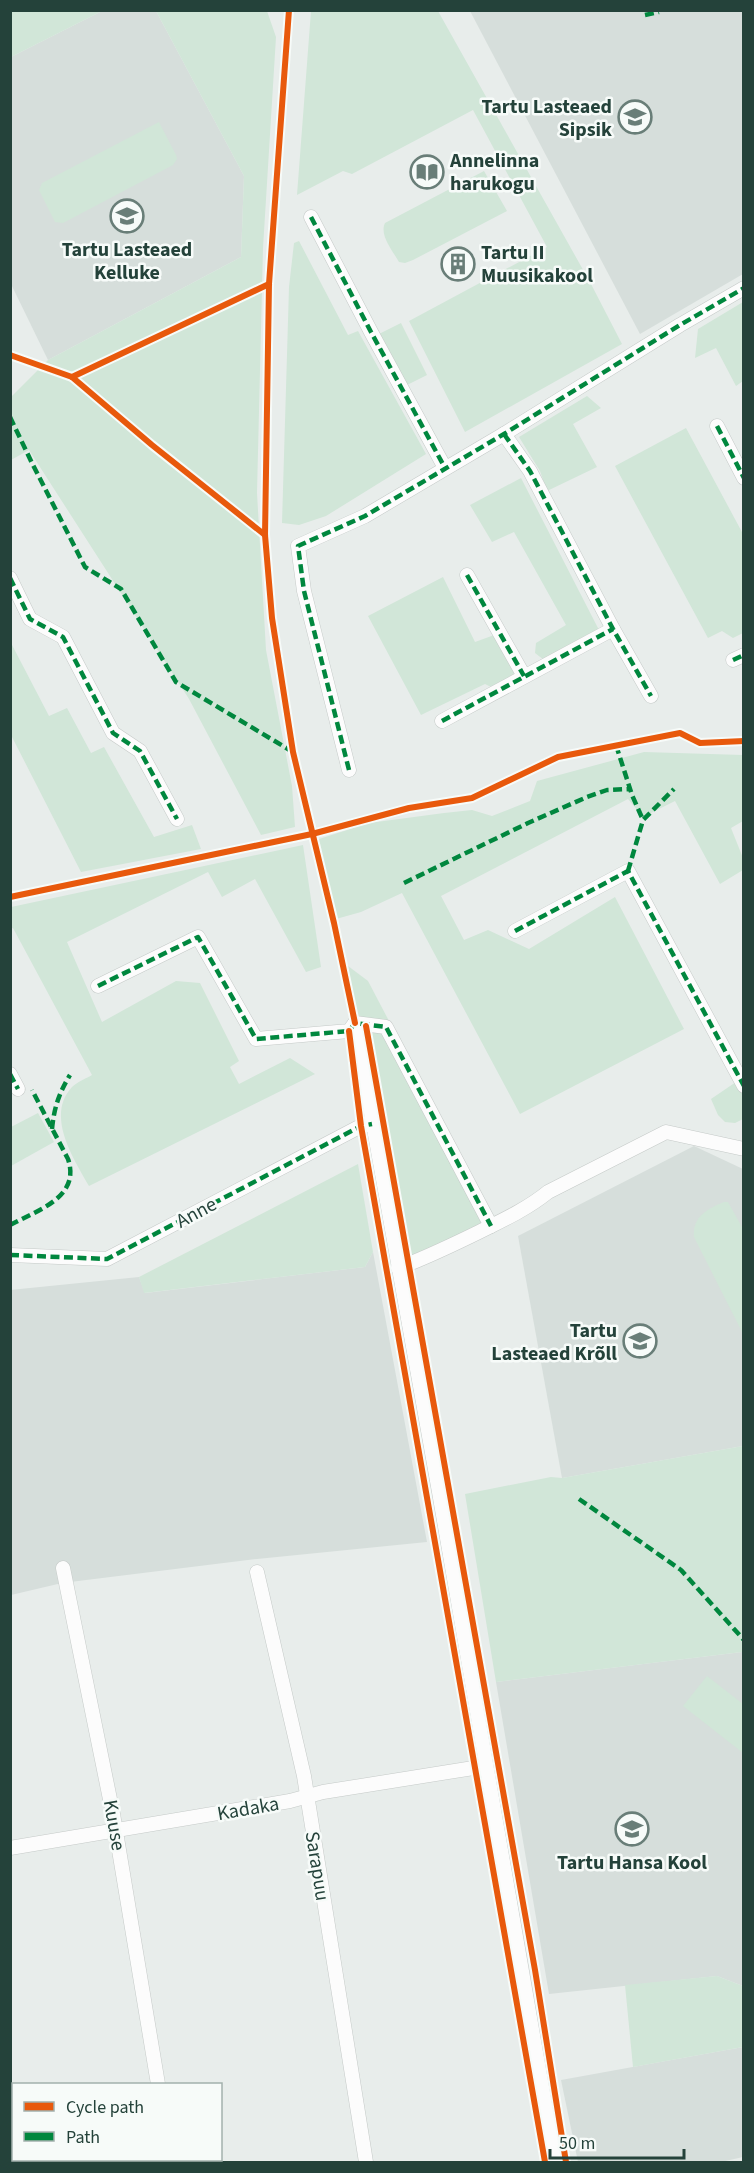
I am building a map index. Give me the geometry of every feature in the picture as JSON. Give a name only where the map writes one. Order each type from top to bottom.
[{"type":"street","points":[[311,217],[445,468]]},
{"type":"street","points":[[349,770],[304,591],[298,546],[365,516],[504,434],[680,324],[744,288]]},
{"type":"street","points":[[717,426],[744,478]]},
{"type":"street","points":[[504,434],[530,471],[651,696]]},
{"type":"street","points":[[467,575],[524,676]]},
{"type":"street","points":[[10,578],[30,620],[63,637],[113,733],[140,751],[177,819]]},
{"type":"street","points":[[442,721],[613,629]]},
{"type":"street","points":[[515,932],[628,871],[744,1086]]},
{"type":"street","points":[[98,986],[198,937],[256,1040],[349,1031],[355,1023]]},
{"type":"street","points":[[355,1023],[440,1492],[555,2163]]},
{"type":"street","points":[[355,1023],[386,1026],[492,1226]]},
{"type":"street","points":[[10,1074],[18,1089]]},
{"type":"street","name":"Anne","points":[[10,1255],[107,1259],[361,1126],[372,1124]]},
{"type":"street","points":[[398,1268],[429,1257],[492,1226],[533,1204],[548,1192],[666,1132],[744,1149]]},
{"type":"street","name":"Kuuse","points":[[63,1568],[116,1830],[158,2083]]},
{"type":"street","name":"Sarapuu","points":[[257,1572],[307,1796],[366,2163]]},
{"type":"street","name":"Kadaka","points":[[10,1848],[290,1801],[323,1792],[486,1766]]},
{"type":"shaded area","name":"Tartu Lasteaed Kelluke","points":[[102,11],[156,11],[244,176],[241,257],[48,360],[11,284],[11,57]]},
{"type":"shaded area","name":"Tartu Lasteaed Sipsik","points":[[470,11],[743,11],[743,274],[640,334]]},
{"type":"shaded area","name":"Tartu Lasteaed Krõll","points":[[694,1146],[743,1169],[743,1446],[562,1478],[518,1236]]},
{"type":"shaded area","points":[[373,1252],[427,1542],[257,1559],[62,1583],[11,1595],[10,1290],[139,1277],[145,1293],[365,1267]]},
{"type":"shaded area","name":"Tartu Hansa Kool","points":[[742,1652],[743,1986],[717,1976],[549,1994],[496,1682]]},
{"type":"shaded area","points":[[743,2047],[743,2157],[721,2162],[578,2162],[561,2080]]},
{"type":"green space","points":[[11,10],[102,10],[102,11],[11,57]]},
{"type":"green space","points":[[156,11],[267,11],[276,37],[263,248],[257,493],[266,650],[292,786],[295,827],[261,835],[189,699],[29,450],[11,460],[11,397],[48,360],[241,257],[244,176]]},
{"type":"green space","points":[[311,11],[438,11],[591,284],[622,344],[465,432],[409,321],[547,247],[473,110],[352,174],[343,171],[297,195]]},
{"type":"green space","points":[[159,122],[176,155],[177,159],[173,165],[63,223],[55,222],[39,190],[42,183]]},
{"type":"green space","points":[[484,171],[507,211],[413,260],[405,263],[399,262],[385,238],[385,223]]},
{"type":"green space","points":[[299,241],[348,335],[358,331],[426,454],[326,516],[299,525],[282,523],[289,287],[294,243]]},
{"type":"green space","points":[[743,302],[743,381],[736,386],[716,348],[695,358],[698,329]]},
{"type":"green space","points":[[401,323],[427,375],[405,386],[379,334]]},
{"type":"green space","points":[[587,396],[601,408],[573,424],[597,467],[547,491],[540,471],[519,437]]},
{"type":"green space","points":[[686,428],[743,534],[743,633],[733,638],[722,631],[708,638],[615,466]]},
{"type":"green space","points":[[521,478],[599,630],[544,660],[535,653],[536,643],[566,625],[514,532],[492,542],[470,505]]},
{"type":"green space","points":[[443,577],[475,642],[497,634],[524,683],[503,693],[485,684],[421,715],[368,616]]},
{"type":"green space","points":[[11,643],[49,716],[67,708],[91,753],[104,747],[154,837],[192,825],[201,849],[81,872],[11,735]]},
{"type":"green space","points":[[644,752],[743,755],[743,821],[731,828],[743,858],[743,870],[720,884],[675,801],[643,817],[628,799],[441,896],[464,940],[488,930],[529,949],[615,897],[684,1029],[520,1114],[402,893],[361,912],[336,919],[316,840],[369,823],[472,810],[492,816],[530,801],[537,781]]},
{"type":"green space","points":[[303,845],[321,967],[306,972],[255,879],[222,897],[208,872],[67,942],[102,1022],[176,981],[200,983],[239,1061],[230,1067],[239,1084],[290,1058],[315,1074],[89,1186],[65,1137],[61,1111],[64,1098],[72,1087],[92,1075],[13,928],[11,929],[11,907]]},
{"type":"green space","points":[[344,963],[368,981],[495,1223],[406,1270]]},
{"type":"green space","points":[[736,1082],[743,1094],[743,1119],[735,1123],[725,1122],[718,1115],[711,1099]]},
{"type":"green space","points":[[38,1113],[54,1142],[11,1166],[11,1127]]},
{"type":"green space","points":[[358,1164],[373,1252],[365,1267],[144,1293],[139,1277]]},
{"type":"green space","points":[[724,1202],[728,1202],[743,1229],[743,1334],[694,1237],[695,1224],[698,1219]]},
{"type":"green space","points":[[743,1446],[743,1654],[742,1652],[496,1682],[465,1494],[551,1477],[562,1478]]},
{"type":"green space","points":[[707,1676],[743,1704],[743,1753],[683,1706]]},
{"type":"green space","points":[[717,1976],[743,1986],[743,2047],[633,2067],[625,1985]]},
{"type":"marked path","points":[[645,15],[659,12]]},
{"type":"marked path","points":[[311,217],[445,468]]},
{"type":"marked path","points":[[349,770],[304,591],[298,546],[365,516],[744,288]]},
{"type":"marked path","points":[[10,417],[85,567],[121,589],[176,682],[293,752]]},
{"type":"marked path","points":[[717,426],[744,478]]},
{"type":"marked path","points":[[504,434],[530,471],[651,696]]},
{"type":"marked path","points":[[467,575],[524,676]]},
{"type":"marked path","points":[[10,578],[30,619],[63,637],[113,733],[140,751],[177,819]]},
{"type":"marked path","points":[[442,721],[613,629]]},
{"type":"marked path","points":[[733,660],[744,655]]},
{"type":"marked path","points":[[616,745],[632,795],[643,820]]},
{"type":"marked path","points":[[404,883],[587,797],[607,790],[630,789]]},
{"type":"marked path","points":[[628,871],[643,820],[674,789]]},
{"type":"marked path","points":[[515,931],[628,871],[744,1086]]},
{"type":"marked path","points":[[98,986],[198,937],[256,1039],[349,1031],[355,1023],[386,1027],[491,1226]]},
{"type":"marked path","points":[[10,1074],[18,1089]]},
{"type":"marked path","points":[[52,1129],[58,1101],[70,1075]]},
{"type":"marked path","points":[[10,1225],[54,1201],[63,1193],[70,1172],[68,1159],[32,1090]]},
{"type":"marked path","points":[[10,1255],[107,1259],[361,1126],[372,1124]]},
{"type":"marked path","points":[[579,1499],[681,1570],[744,1640]]},
{"type":"cycle path","points":[[289,10],[269,284],[265,535],[272,618],[293,752],[334,923],[355,1023]]},
{"type":"cycle path","points":[[72,377],[269,284]]},
{"type":"cycle path","points":[[10,355],[72,377],[152,445],[265,535]]},
{"type":"cycle path","points":[[10,897],[312,834],[409,808],[472,798],[558,757],[680,733],[700,743],[744,741]]},
{"type":"cycle path","points":[[366,1026],[535,1970],[566,2162]]},
{"type":"cycle path","points":[[349,1031],[361,1126],[545,2162]]},
{"type":"place","name":"Tartu Lasteaed Sipsik","points":[[635,117]]},
{"type":"place","name":"Annelinna harukogu","points":[[427,172]]},
{"type":"place","name":"Tartu Lasteaed Kelluke","points":[[127,216]]},
{"type":"place","name":"Tartu II Muusikakool","points":[[458,264]]},
{"type":"place","name":"Tartu Lasteaed Krõll","points":[[640,1341]]},
{"type":"place","name":"Tartu Hansa Kool","points":[[632,1829]]}]
